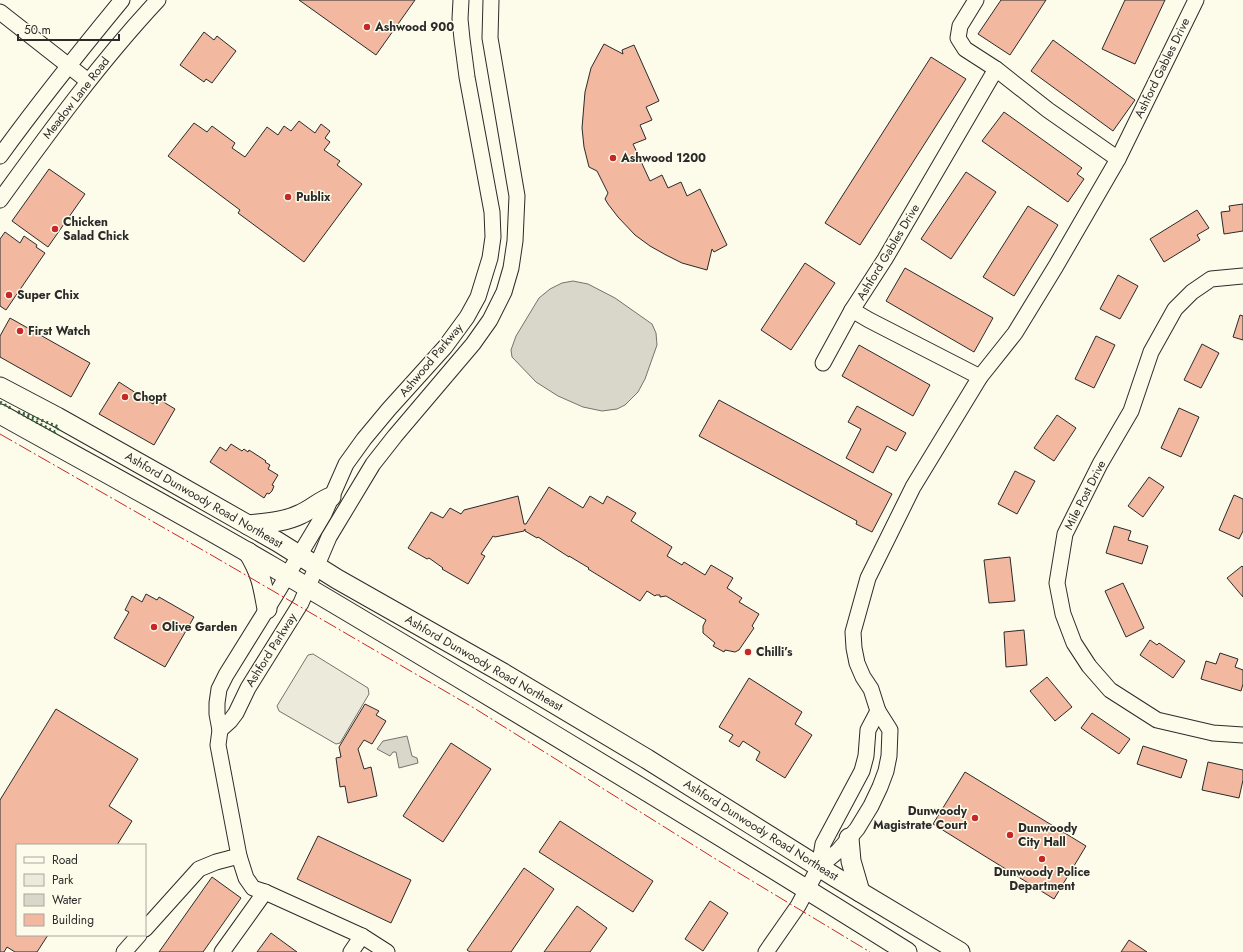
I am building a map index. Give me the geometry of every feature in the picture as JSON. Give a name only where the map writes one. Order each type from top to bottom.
[{"type":"main road","name":"Ashford Dunwoody Road Northeast","points":[[0,387],[57,417],[248,525],[582,720],[819,867],[960,952]]},
{"type":"main road","name":"Ashford Dunwoody Road Northeast","points":[[0,414],[248,552],[427,658],[907,952]]},
{"type":"main road","points":[[248,525],[292,518],[331,497]]},
{"type":"main road","points":[[248,552],[262,580],[267,609]]},
{"type":"main road","points":[[850,838],[851,861],[860,892]]},
{"type":"street","points":[[0,156],[68,66],[122,0]]},
{"type":"street","name":"Meadow Lane Road","points":[[0,200],[106,59],[158,0]]},
{"type":"street","name":"Ashwood Parkway","points":[[287,575],[324,514],[346,464],[364,439],[445,347],[467,317],[478,297],[490,258],[493,237],[492,212],[467,77],[462,39],[461,0]]},
{"type":"street","name":"Ashwood Parkway","points":[[316,566],[329,537],[373,464],[473,344],[490,320],[504,292],[511,268],[516,241],[517,196],[490,38],[491,0]]},
{"type":"street","points":[[976,0],[960,26],[958,38],[965,49],[996,69],[1048,110],[1118,158]]},
{"type":"street","name":"Ashford Gables Drive","points":[[819,867],[838,851],[857,829],[871,806],[880,787],[889,756],[890,730],[878,711],[871,689],[863,677],[857,663],[854,648],[853,632],[868,578],[913,487],[980,377],[1015,333],[1056,266],[1118,158],[1196,0]]},
{"type":"street","points":[[0,12],[88,82]]},
{"type":"street","name":"Ashford Gables Drive","points":[[980,377],[852,310],[884,259],[996,69]]},
{"type":"street","name":"Mile Post Drive","points":[[1243,276],[1211,279],[1192,292],[1175,309],[1151,352],[1131,411],[1100,464],[1065,534],[1057,583],[1063,614],[1074,643],[1089,666],[1110,690],[1157,720],[1213,733],[1243,735]]},
{"type":"street","points":[[824,363],[852,310]]},
{"type":"street","name":"Ashford Parkway","points":[[220,730],[236,713],[248,688],[301,603],[316,566]]},
{"type":"street","name":"Ashford Parkway","points":[[287,575],[219,689],[216,714],[220,730],[218,745],[239,856],[246,878],[253,888],[362,936],[387,952]]},
{"type":"street","points":[[766,952],[798,906],[819,867],[823,844],[862,771],[866,756],[868,730],[878,711]]},
{"type":"street","points":[[146,928],[199,869],[216,862],[239,856]]},
{"type":"street","points":[[222,952],[265,892]]},
{"type":"street","points":[[124,952],[138,936]]},
{"type":"street","points":[[351,952],[362,936]]},
{"type":"green space","points":[[313,654],[368,688],[369,694],[340,743],[336,744],[279,711],[277,706],[308,655]]},
{"type":"water","points":[[573,281],[588,284],[615,298],[652,324],[656,333],[657,345],[645,379],[638,392],[625,405],[617,409],[602,411],[583,407],[558,396],[536,382],[512,357],[511,350],[516,336],[539,298],[550,289],[562,283]]},
{"type":"water","points":[[407,736],[412,756],[417,758],[418,763],[399,768],[396,752],[393,752],[390,756],[377,749],[383,741]]},
{"type":"building","name":"Ashwood 900","points":[[299,0],[415,0],[376,55]]},
{"type":"building","points":[[1001,0],[1046,0],[1010,55],[978,34]]},
{"type":"building","points":[[1125,0],[1165,0],[1135,64],[1102,49]]},
{"type":"building","points":[[204,32],[214,40],[217,36],[236,51],[212,83],[206,79],[204,82],[180,65]]},
{"type":"building","points":[[1053,40],[1135,100],[1113,131],[1031,71]]},
{"type":"building","name":"Ashwood 1200","points":[[604,44],[623,54],[622,50],[634,45],[659,101],[646,107],[652,120],[640,125],[646,139],[633,144],[650,181],[662,175],[668,188],[681,182],[687,196],[700,189],[727,245],[714,252],[712,249],[707,270],[682,263],[650,246],[635,235],[608,204],[605,199],[608,193],[597,171],[589,167],[584,147],[582,128],[585,92],[591,68]]},
{"type":"building","points":[[931,57],[966,79],[860,245],[825,223]]},
{"type":"building","points":[[1004,112],[1082,168],[1077,174],[1084,179],[1068,202],[982,141]]},
{"type":"building","name":"Publix","points":[[299,121],[315,133],[321,124],[330,131],[325,138],[330,142],[324,150],[340,161],[337,165],[362,184],[304,262],[238,213],[240,210],[168,156],[194,123],[207,132],[212,126],[235,143],[232,148],[245,157],[267,127],[278,135],[284,126],[291,131]]},
{"type":"building","points":[[49,169],[85,194],[48,247],[12,221]]},
{"type":"building","points":[[966,172],[996,192],[951,259],[921,239]]},
{"type":"building","points":[[1243,204],[1243,231],[1224,234],[1221,212],[1230,211],[1229,206]]},
{"type":"building","points":[[1028,206],[1058,225],[1014,296],[983,277]]},
{"type":"building","points":[[1197,210],[1209,228],[1197,235],[1200,240],[1164,262],[1150,239]]},
{"type":"building","points":[[5,232],[20,243],[24,236],[45,253],[6,310],[0,306],[0,239]]},
{"type":"building","points":[[805,263],[835,283],[791,350],[761,330]]},
{"type":"building","points":[[905,268],[993,318],[974,352],[886,301]]},
{"type":"building","points":[[1118,275],[1138,286],[1120,319],[1100,309]]},
{"type":"building","points":[[1240,315],[1243,316],[1243,340],[1233,337]]},
{"type":"building","points":[[10,318],[90,363],[71,397],[0,357],[0,336]]},
{"type":"building","points":[[1096,336],[1115,345],[1094,388],[1075,379]]},
{"type":"building","points":[[1202,344],[1219,353],[1201,388],[1184,380]]},
{"type":"building","points":[[859,345],[930,385],[913,416],[842,376]]},
{"type":"building","points":[[119,382],[153,404],[157,398],[175,409],[154,445],[99,414]]},
{"type":"building","points":[[719,400],[892,494],[872,532],[856,524],[857,521],[699,436]]},
{"type":"building","points":[[857,406],[906,433],[896,451],[887,446],[873,473],[846,458],[861,429],[848,422]]},
{"type":"building","points":[[1179,408],[1199,417],[1181,457],[1161,448]]},
{"type":"building","points":[[1057,415],[1076,428],[1054,461],[1034,448]]},
{"type":"building","points":[[231,444],[242,451],[244,449],[248,452],[249,450],[266,461],[265,462],[270,465],[268,469],[278,475],[272,485],[274,486],[272,491],[269,494],[267,493],[264,498],[210,462],[220,447],[226,451]]},
{"type":"building","points":[[1015,471],[1035,481],[1017,514],[998,504]]},
{"type":"building","points":[[1149,477],[1164,487],[1143,517],[1128,506]]},
{"type":"building","points":[[549,487],[583,508],[590,496],[603,504],[607,496],[636,513],[631,521],[672,547],[667,556],[682,565],[684,562],[705,575],[711,565],[733,578],[727,588],[742,598],[739,602],[759,614],[752,626],[754,628],[739,650],[735,652],[725,650],[724,652],[713,646],[715,643],[703,633],[703,626],[706,620],[666,596],[655,596],[647,591],[640,601],[588,569],[589,568],[538,537],[537,538],[525,531],[525,529],[524,531],[495,537],[493,536],[481,554],[485,556],[468,584],[442,569],[443,568],[429,558],[427,559],[408,548],[431,512],[443,518],[450,508],[461,514],[464,510],[518,496],[524,524],[526,524]]},
{"type":"building","points":[[1234,495],[1243,499],[1243,531],[1239,539],[1219,530]]},
{"type":"building","points":[[1114,526],[1131,531],[1128,540],[1148,546],[1142,564],[1106,553]]},
{"type":"building","points":[[1010,557],[1015,601],[989,603],[984,560]]},
{"type":"building","points":[[1242,566],[1243,567],[1243,597],[1227,578]]},
{"type":"building","points":[[1123,583],[1144,628],[1126,637],[1105,591]]},
{"type":"building","name":"Olive Garden","points":[[146,594],[157,600],[159,597],[194,617],[165,667],[114,638],[129,612],[125,610],[132,596],[142,602]]},
{"type":"building","points":[[1024,630],[1027,665],[1006,667],[1004,632]]},
{"type":"building","points":[[1150,640],[1157,645],[1159,643],[1185,661],[1173,678],[1140,655]]},
{"type":"building","points":[[1220,653],[1238,659],[1235,667],[1243,670],[1243,684],[1241,691],[1201,679],[1206,661],[1216,664]]},
{"type":"building","points":[[1047,677],[1072,707],[1055,721],[1030,691]]},
{"type":"building","points":[[749,678],[802,712],[795,724],[812,735],[785,778],[756,760],[760,752],[743,741],[739,747],[729,741],[733,735],[719,727]]},
{"type":"building","points":[[365,704],[379,711],[376,715],[386,721],[372,744],[364,740],[358,749],[364,769],[371,767],[377,796],[348,803],[345,786],[340,787],[336,758],[341,757],[339,747]]},
{"type":"building","points":[[56,709],[138,759],[109,806],[132,821],[118,844],[16,844],[16,936],[47,936],[37,952],[15,952],[7,947],[4,952],[0,952],[0,800]]},
{"type":"building","points":[[1092,713],[1130,739],[1119,754],[1081,728]]},
{"type":"building","points":[[451,743],[491,769],[443,842],[403,816]]},
{"type":"building","points":[[1143,746],[1187,760],[1181,778],[1137,764]]},
{"type":"building","points":[[1208,762],[1243,770],[1243,780],[1239,798],[1202,790]]},
{"type":"building","name":"Dunwoody City Hall","points":[[965,772],[1086,846],[1054,899],[933,824]]},
{"type":"building","points":[[560,821],[653,881],[633,912],[539,852]]},
{"type":"building","points":[[318,836],[411,880],[391,923],[297,879]]},
{"type":"building","points":[[524,868],[554,889],[511,952],[470,952],[467,950]]},
{"type":"building","points":[[212,877],[241,898],[203,952],[159,952]]},
{"type":"building","points":[[710,901],[728,913],[703,951],[685,939]]},
{"type":"building","points":[[577,906],[607,928],[590,952],[544,952]]},
{"type":"building","points":[[271,933],[297,952],[257,952]]},
{"type":"building","points":[[1129,940],[1147,952],[1121,952]]},
{"type":"hedge","points":[[0,402],[12,409]]},
{"type":"hedge","points":[[18,412],[20,412],[59,427],[55,432],[18,412]]},
{"type":"power","points":[[0,434],[474,708],[714,858],[870,952]]},
{"type":"place","name":"Ashwood 900","points":[[367,27]]},
{"type":"place","name":"Ashwood 1200","points":[[613,158]]},
{"type":"place","name":"Publix","points":[[288,197]]},
{"type":"place","name":"Chicken Salad Chick","points":[[55,229]]},
{"type":"place","name":"Super Chix","points":[[9,295]]},
{"type":"place","name":"First Watch","points":[[20,331]]},
{"type":"place","name":"Chopt","points":[[125,397]]},
{"type":"place","name":"Olive Garden","points":[[154,627]]},
{"type":"place","name":"Chilli’s","points":[[748,652]]},
{"type":"place","name":"Dunwoody Magistrate Court","points":[[975,818]]},
{"type":"place","name":"Dunwoody City Hall","points":[[1010,835]]},
{"type":"place","name":"Dunwoody Police Department","points":[[1042,859]]}]
